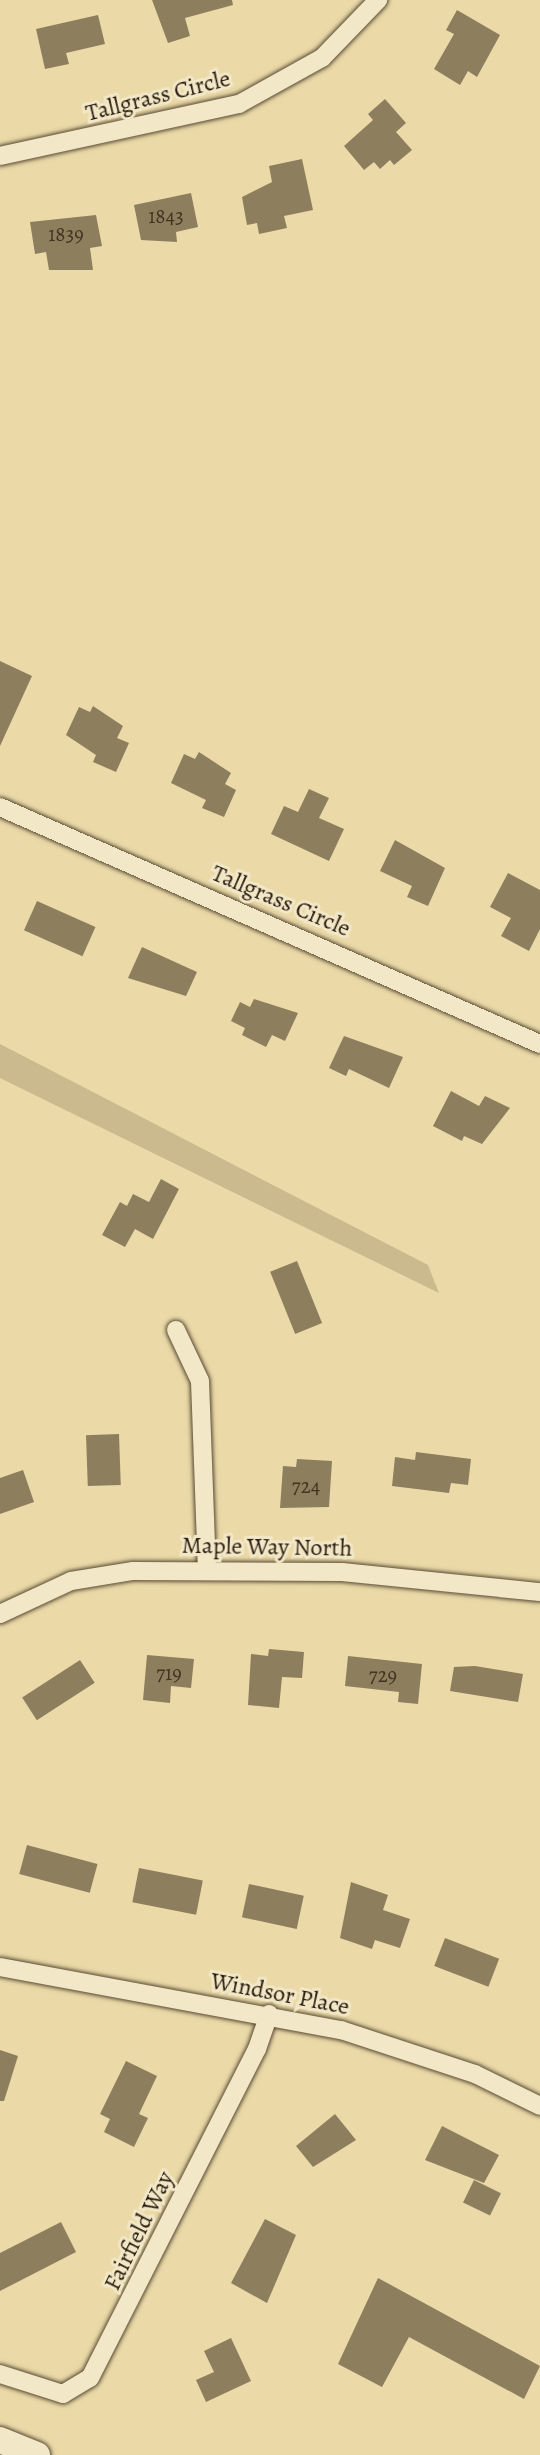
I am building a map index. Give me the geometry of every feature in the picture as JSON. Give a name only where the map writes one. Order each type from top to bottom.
[{"type":"main road","points":[[0,2440],[37,2455]]},
{"type":"street","name":"Tallgrass Circle","points":[[0,156],[239,104],[322,58],[378,0]]},
{"type":"street","name":"Tallgrass Circle","points":[[0,807],[540,1044]]},
{"type":"street","points":[[176,1330],[200,1381],[207,1568]]},
{"type":"street","name":"Maple Way North","points":[[0,1614],[80,1579],[207,1568],[342,1572],[540,1592]]},
{"type":"street","name":"Windsor Place","points":[[0,1966],[269,2014],[410,2050],[540,2106]]},
{"type":"street","name":"Fairfield Way","points":[[0,2374],[63,2394],[90,2378],[257,2049],[269,2014]]},
{"type":"shaded area","points":[[0,1044],[428,1265],[439,1293],[0,1078]]},
{"type":"building","points":[[152,0],[232,0],[233,5],[185,18],[190,36],[168,43]]},
{"type":"building","points":[[457,10],[500,35],[477,77],[468,71],[460,85],[434,69],[454,34],[446,30]]},
{"type":"building","points":[[98,15],[105,44],[66,53],[69,64],[45,69],[36,29]]},
{"type":"building","points":[[385,99],[406,123],[396,132],[412,150],[394,165],[390,160],[380,169],[374,162],[364,170],[344,146],[373,120],[368,114]]},
{"type":"building","points":[[302,159],[313,210],[284,216],[287,228],[259,234],[257,223],[247,225],[242,197],[272,182],[269,166]]},
{"type":"building","points":[[191,193],[198,227],[176,232],[177,242],[141,240],[134,205]]},
{"type":"building","points":[[96,215],[102,246],[90,248],[93,270],[49,270],[46,252],[35,254],[30,222]]},
{"type":"building","points":[[0,661],[32,676],[0,746]]},
{"type":"building","points":[[93,706],[123,726],[117,738],[129,743],[116,772],[93,762],[96,755],[66,735],[79,707],[90,712]]},
{"type":"building","points":[[199,752],[231,773],[225,784],[236,790],[224,817],[202,808],[206,800],[171,783],[184,754],[195,759]]},
{"type":"building","points":[[309,789],[329,798],[319,818],[344,829],[329,861],[271,834],[284,806],[298,812]]},
{"type":"building","points":[[395,840],[445,868],[428,906],[407,897],[412,886],[380,871]]},
{"type":"building","points":[[508,873],[540,890],[540,929],[529,951],[501,936],[511,918],[490,907]]},
{"type":"building","points":[[37,901],[95,927],[82,956],[24,930]]},
{"type":"building","points":[[142,947],[197,972],[186,996],[128,978]]},
{"type":"building","points":[[254,999],[298,1013],[285,1041],[272,1035],[266,1047],[242,1035],[245,1028],[231,1021],[240,1002],[250,1007]]},
{"type":"building","points":[[344,1036],[403,1057],[389,1088],[349,1069],[346,1076],[329,1068]]},
{"type":"building","points":[[451,1091],[479,1106],[485,1096],[510,1108],[482,1144],[464,1136],[462,1141],[433,1126]]},
{"type":"building","points":[[161,1179],[179,1189],[153,1239],[135,1229],[125,1247],[102,1235],[120,1202],[127,1206],[133,1194],[149,1202]]},
{"type":"building","points":[[297,1261],[322,1323],[295,1334],[270,1272]]},
{"type":"building","points":[[119,1434],[121,1485],[88,1486],[86,1435]]},
{"type":"building","points":[[416,1452],[471,1459],[468,1485],[451,1483],[449,1493],[392,1486],[395,1457],[415,1460]]},
{"type":"building","points":[[297,1459],[332,1461],[329,1507],[280,1508],[283,1466],[296,1467]]},
{"type":"building","points":[[23,1470],[34,1502],[0,1514],[0,1478]]},
{"type":"building","points":[[269,1649],[304,1652],[302,1678],[282,1677],[279,1708],[248,1705],[251,1654],[268,1656]]},
{"type":"building","points":[[147,1655],[194,1659],[191,1688],[171,1686],[170,1703],[143,1700]]},
{"type":"building","points":[[348,1656],[422,1664],[418,1704],[398,1702],[399,1692],[345,1686]]},
{"type":"building","points":[[80,1660],[95,1683],[37,1720],[22,1698]]},
{"type":"building","points":[[475,1666],[523,1674],[518,1702],[450,1691],[454,1667]]},
{"type":"building","points":[[27,1845],[98,1864],[90,1893],[19,1874]]},
{"type":"building","points":[[139,1868],[203,1880],[196,1915],[132,1902]]},
{"type":"building","points":[[351,1882],[388,1895],[383,1910],[410,1919],[400,1948],[375,1940],[372,1949],[340,1938]]},
{"type":"building","points":[[249,1884],[304,1896],[297,1929],[242,1917]]},
{"type":"building","points":[[445,1938],[499,1959],[488,1987],[434,1966]]},
{"type":"building","points":[[0,2050],[18,2056],[4,2101],[0,2101]]},
{"type":"building","points":[[126,2061],[157,2076],[139,2114],[148,2118],[134,2147],[104,2132],[110,2119],[100,2114]]},
{"type":"building","points":[[335,2114],[356,2140],[313,2167],[296,2146]]},
{"type":"building","points":[[442,2126],[499,2155],[484,2183],[425,2160]]},
{"type":"building","points":[[474,2180],[501,2193],[490,2216],[463,2202]]},
{"type":"building","points":[[265,2219],[296,2235],[267,2303],[231,2283]]},
{"type":"building","points":[[61,2222],[76,2252],[0,2291],[0,2253]]},
{"type":"building","points":[[378,2278],[540,2366],[524,2399],[409,2337],[382,2387],[338,2364]]},
{"type":"building","points":[[231,2338],[251,2381],[206,2402],[196,2380],[214,2372],[204,2351]]}]
